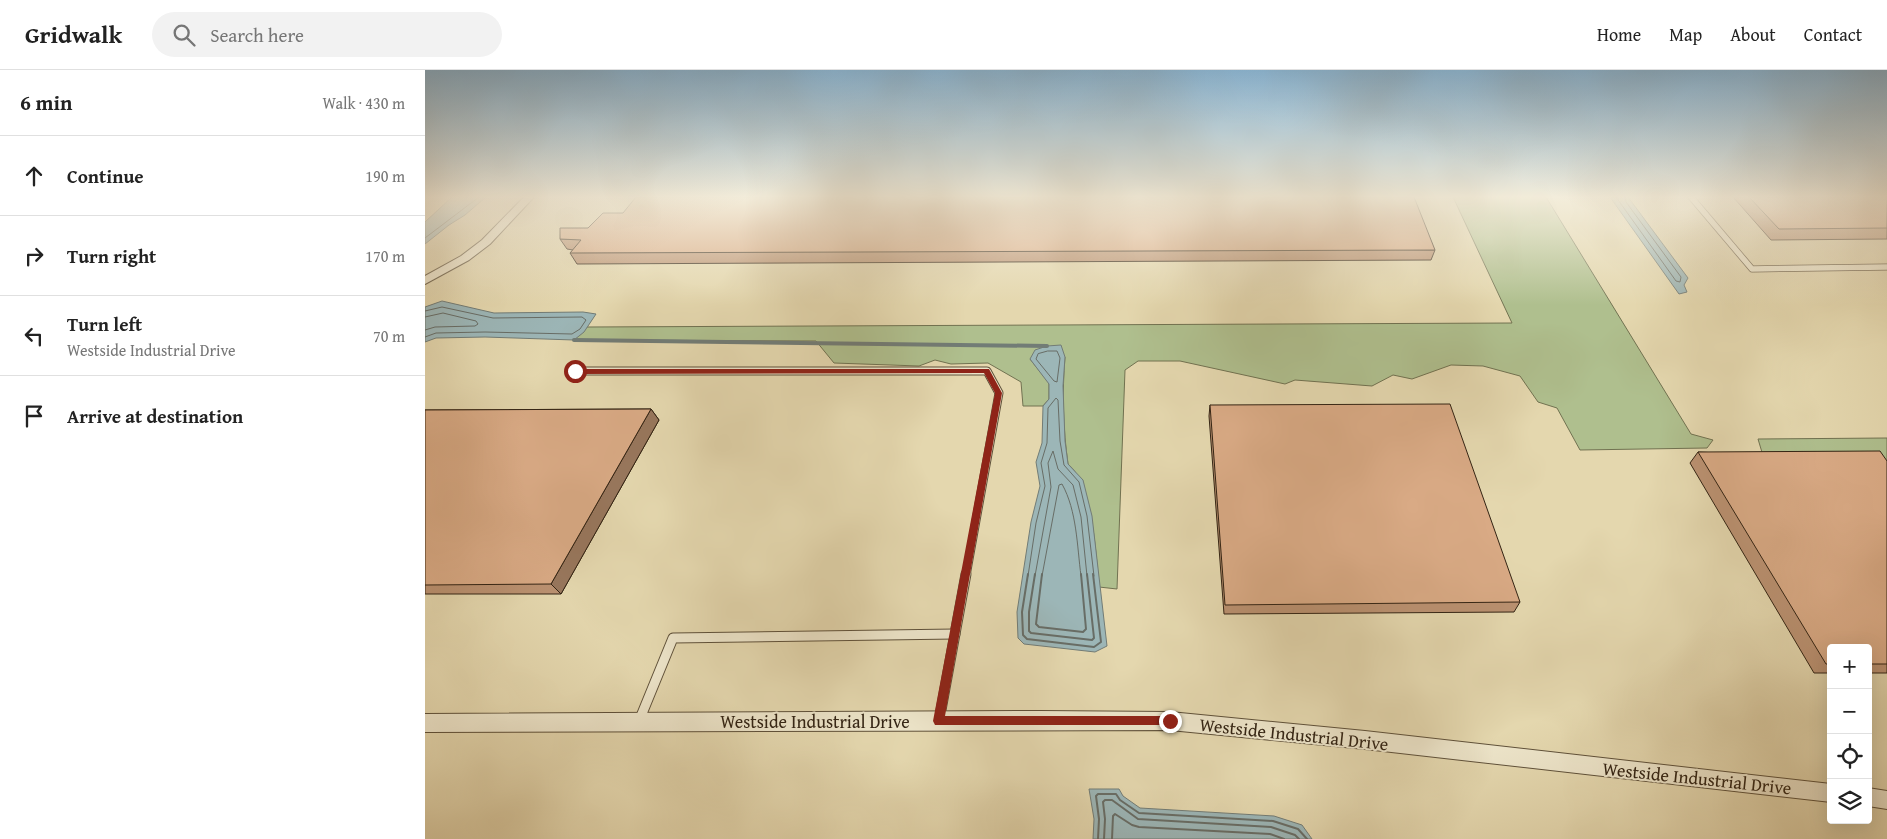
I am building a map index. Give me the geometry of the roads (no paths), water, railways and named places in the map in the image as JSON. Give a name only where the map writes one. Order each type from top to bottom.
[{"type":"street","points":[[425,281],[458,262],[486,242],[495,233]]},
{"type":"street","name":"Westside Industrial Drive","points":[[425,723],[1170,721],[1385,742],[1827,793]]},
{"type":"street","points":[[1872,798],[1887,800]]},
{"type":"lane","points":[[1721,233],[1752,269],[1887,268]]},
{"type":"lane","points":[[575,371],[987,371],[999,393],[939,721]]},
{"type":"lane","points":[[639,721],[673,638],[955,634]]},
{"type":"water","points":[[425,233],[439,233],[425,244]]},
{"type":"water","points":[[1636,233],[1655,233],[1688,278],[1684,285],[1687,292],[1679,294]]},
{"type":"water","points":[[442,301],[494,313],[583,312],[596,314],[584,332],[574,340],[485,337],[436,338],[425,342],[425,307]]},
{"type":"water","points":[[1061,345],[1065,357],[1063,386],[1065,441],[1068,464],[1083,480],[1092,516],[1107,646],[1095,652],[1024,644],[1018,638],[1017,612],[1031,522],[1040,486],[1036,462],[1042,443],[1043,406],[1049,399],[1049,384],[1030,359],[1035,350],[1047,346]]},
{"type":"water","points":[[1089,789],[1119,789],[1123,796],[1140,808],[1274,816],[1302,825],[1312,839],[1093,839],[1094,819]]},
{"type":"waterway","points":[[574,340],[1047,346]]}]
